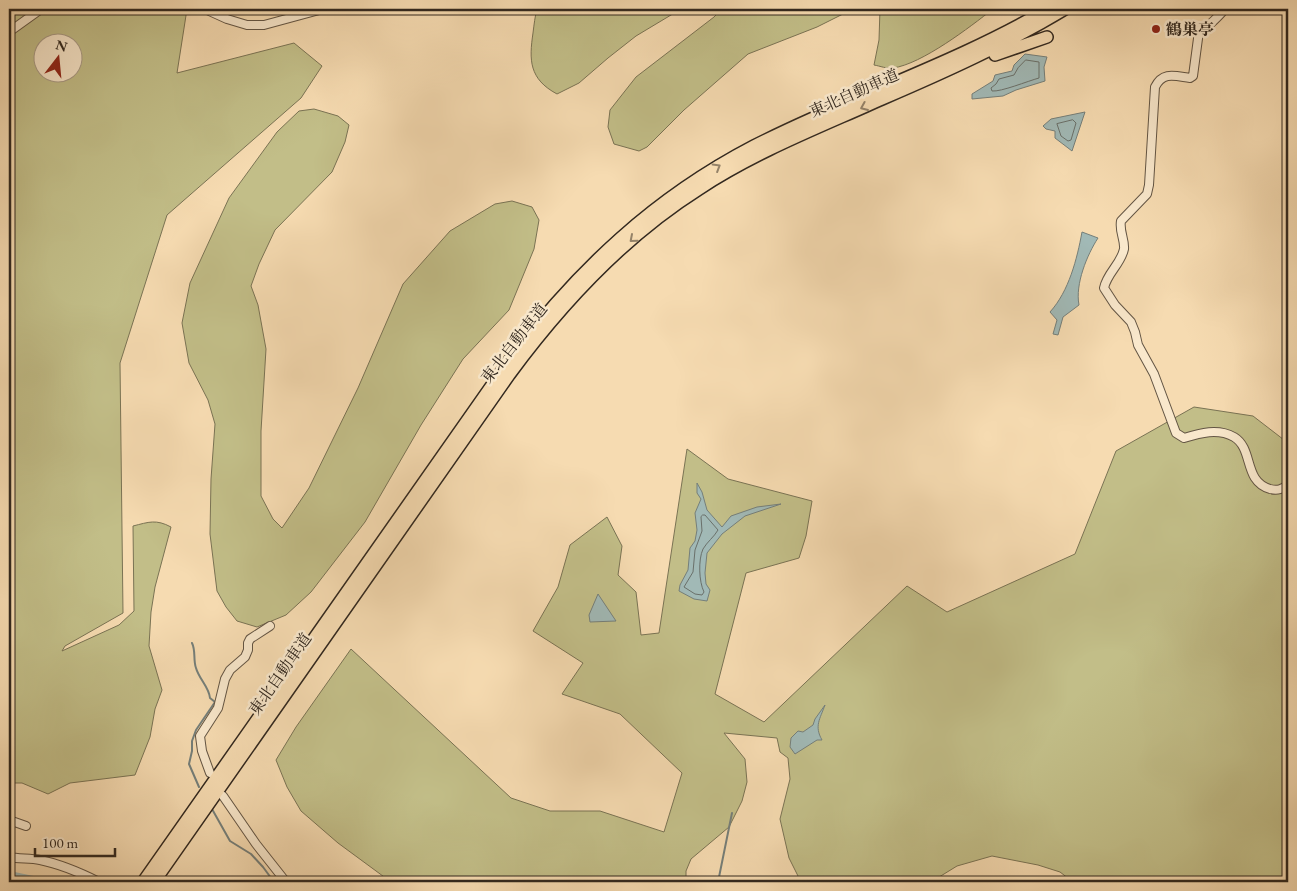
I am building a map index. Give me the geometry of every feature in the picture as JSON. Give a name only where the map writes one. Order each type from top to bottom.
[{"type":"highway","name":"東北自動車道","points":[[143,882],[497,377],[550,309],[595,261],[638,221],[680,190],[722,164],[779,134],[956,56],[1048,9]]},
{"type":"highway","name":"東北自動車道","points":[[154,882],[509,376],[576,292],[645,228],[700,188],[765,151],[882,100],[1007,41],[1065,9]]},
{"type":"highway","points":[[882,100],[923,87],[995,55],[1047,37]]},
{"type":"street","points":[[9,32],[41,9]]},
{"type":"street","points":[[205,9],[247,26],[264,25],[324,9]]},
{"type":"street","points":[[1186,32],[1199,31],[1212,23],[1225,9]]},
{"type":"street","points":[[1199,31],[1193,76],[1190,78],[1164,77],[1159,80],[1155,87],[1150,184],[1147,194],[1121,221],[1120,226],[1124,247],[1121,257],[1106,281],[1104,288],[1108,297],[1133,327],[1138,345],[1154,374],[1176,433],[1184,438],[1208,432],[1218,432],[1234,437],[1242,446],[1252,473],[1264,487],[1276,491],[1283,489],[1288,484]]},
{"type":"street","points":[[210,773],[202,751],[200,736],[218,708],[225,679],[230,670],[245,657],[250,639],[270,626]]},
{"type":"street","points":[[223,796],[256,844],[286,882]]},
{"type":"street","points":[[9,820],[26,826]]},
{"type":"street","points":[[9,858],[21,860],[39,859],[65,867],[99,882]]},
{"type":"shaded area","points":[[9,9],[187,9],[177,73],[294,43],[322,66],[301,98],[167,215],[120,363],[123,613],[65,646],[62,651],[119,625],[134,611],[133,526],[152,522],[171,527],[155,587],[149,646],[162,690],[155,709],[150,737],[135,775],[70,783],[48,794],[22,783],[9,783]]},
{"type":"shaded area","points":[[537,9],[681,9],[636,36],[579,83],[557,94],[541,82],[536,75],[531,60]]},
{"type":"shaded area","points":[[722,9],[853,9],[817,27],[748,54],[684,110],[647,147],[639,151],[614,144],[608,127],[610,110],[636,77]]},
{"type":"shaded area","points":[[880,9],[993,9],[959,35],[918,60],[905,65],[886,68],[874,65],[879,40]]},
{"type":"shaded area","points":[[314,109],[338,116],[349,125],[345,142],[332,172],[275,230],[251,286],[258,305],[266,349],[261,431],[261,496],[273,519],[282,528],[309,488],[358,388],[403,284],[450,231],[495,204],[512,201],[532,207],[539,220],[534,249],[509,310],[463,359],[421,425],[365,522],[311,592],[286,615],[257,627],[237,621],[217,591],[210,534],[215,424],[208,400],[189,363],[182,323],[190,283],[229,198],[277,132],[299,111]]},
{"type":"shaded area","points":[[1194,407],[1253,416],[1288,443],[1288,882],[1073,882],[1060,872],[1038,865],[992,856],[957,866],[931,882],[801,882],[789,858],[780,819],[790,779],[788,758],[780,752],[777,738],[724,733],[745,759],[747,782],[742,801],[729,827],[691,859],[686,871],[686,882],[391,882],[338,843],[301,811],[287,787],[276,760],[296,727],[351,649],[511,798],[550,811],[600,811],[664,832],[682,773],[620,714],[562,694],[583,663],[533,631],[558,587],[570,545],[607,517],[622,546],[618,575],[636,592],[641,635],[659,633],[687,449],[728,479],[812,501],[806,536],[799,558],[746,573],[715,694],[764,722],[907,586],[947,612],[1075,554],[1116,451]]},
{"type":"water","points":[[1025,54],[1047,57],[1044,67],[1045,81],[1003,96],[972,99],[972,94],[993,81],[995,75],[1012,71],[1014,65]]},
{"type":"water","points":[[1085,112],[1072,151],[1055,138],[1055,131],[1046,129],[1043,126],[1051,119]]},
{"type":"water","points":[[1082,232],[1098,238],[1080,279],[1079,305],[1063,317],[1058,335],[1053,334],[1057,320],[1050,312],[1057,304],[1067,285],[1075,264]]},
{"type":"water","points":[[697,483],[702,492],[707,510],[722,527],[731,516],[757,507],[781,504],[745,516],[722,534],[707,553],[705,573],[706,584],[710,590],[707,601],[694,599],[679,591],[688,570],[690,548],[695,541],[697,530],[695,513],[701,499],[697,493]]},
{"type":"water","points":[[598,594],[616,621],[590,622],[589,615]]},
{"type":"water","points":[[825,705],[818,726],[822,740],[817,740],[795,754],[790,747],[791,738],[798,731],[803,732],[813,725]]},
{"type":"waterway","points":[[192,643],[197,672],[208,690],[210,698],[215,702],[196,730],[192,741],[189,764],[199,787]]},
{"type":"waterway","points":[[212,809],[230,841],[251,854],[274,882]]},
{"type":"waterway","points":[[718,882],[732,813]]},
{"type":"waterway","points":[[9,876],[37,882]]},
{"type":"place","name":"鶴巣亭","points":[[1156,29]]}]
